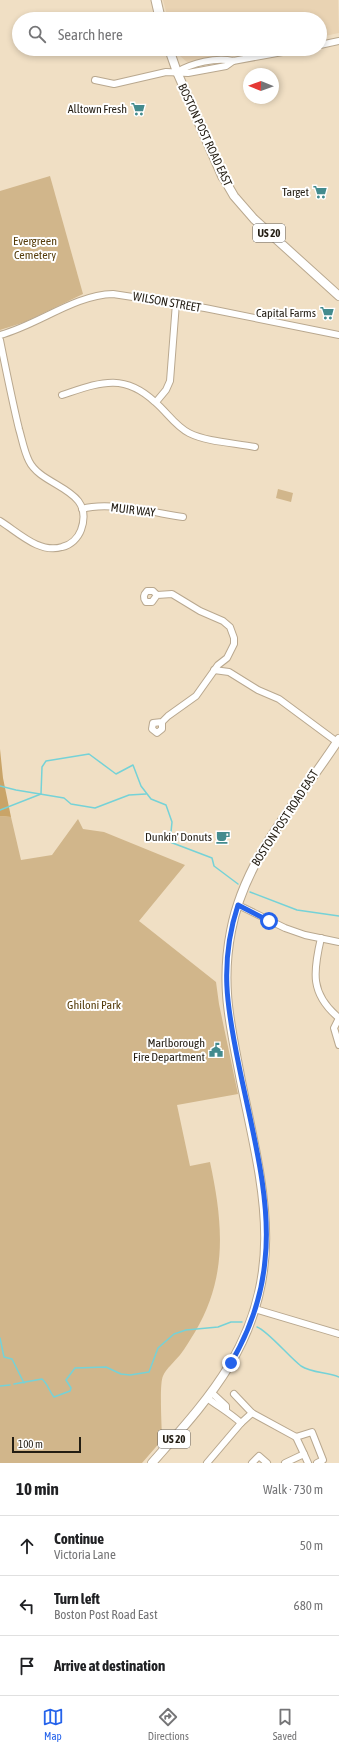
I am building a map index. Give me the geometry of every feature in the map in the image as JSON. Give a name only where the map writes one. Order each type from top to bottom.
[{"type":"highway","points":[[156,0],[159,12]]},
{"type":"highway","name":"BOSTON POST ROAD EAST","points":[[198,120],[223,177]]},
{"type":"main road","name":"BOSTON POST ROAD EAST","points":[[171,56],[198,120]]},
{"type":"main road","name":"BOSTON POST ROAD EAST","points":[[223,177],[234,196],[254,220],[339,296]]},
{"type":"main road","name":"BOSTON POST ROAD EAST","points":[[152,1463],[209,1395],[239,1348],[255,1309],[265,1261],[265,1209],[257,1159],[232,1036],[226,987],[229,943],[238,905],[249,875],[269,839],[338,740]]},
{"type":"street","points":[[327,44],[339,41]]},
{"type":"street","points":[[95,80],[113,84],[166,72],[177,72],[186,67],[224,59],[233,61],[260,56]]},
{"type":"street","name":"WILSON STREET","points":[[0,335],[34,322],[83,299],[103,294],[134,296],[176,303],[339,335]]},
{"type":"street","points":[[156,402],[166,390],[170,381],[176,303]]},
{"type":"street","points":[[0,340],[12,402],[29,462],[42,475],[76,498],[82,509],[82,528],[76,538],[66,546],[53,549],[44,548],[34,544],[0,521]]},
{"type":"street","points":[[62,395],[102,384],[115,382],[127,384],[156,402],[179,426],[189,433],[202,437],[255,447]]},
{"type":"street","name":"MUIR WAY","points":[[82,509],[93,506],[107,507],[183,517]]},
{"type":"street","points":[[157,595],[172,594],[200,611],[223,621],[230,627],[234,638],[234,644],[228,658],[229,672]]},
{"type":"street","points":[[162,722],[196,696],[214,670],[221,662],[228,658]]},
{"type":"street","points":[[214,670],[229,672],[258,690],[279,699],[338,740]]},
{"type":"street","points":[[238,905],[285,928],[339,942]]},
{"type":"street","points":[[321,938],[316,961],[316,985],[320,996],[339,1018],[334,1028],[339,1045]]},
{"type":"street","points":[[255,1309],[339,1334]]},
{"type":"street","points":[[234,1394],[252,1413],[296,1437],[308,1463]]},
{"type":"street","points":[[209,1395],[222,1410],[226,1410],[240,1423]]},
{"type":"street","points":[[207,1463],[240,1423],[252,1413]]},
{"type":"street","points":[[296,1437],[312,1432],[323,1460],[317,1463]]},
{"type":"street","points":[[285,1463],[304,1454]]},
{"type":"street","points":[[252,1463],[258,1456],[267,1463]]},
{"type":"shaded area","points":[[163,0],[338,0],[339,33],[327,36],[327,12],[166,12]]},
{"type":"shaded area","points":[[180,56],[219,56],[187,62]]},
{"type":"shaded area","points":[[0,749],[3,778],[11,817],[0,816]]},
{"type":"green space","name":"Evergreen Cemetery","points":[[50,176],[83,294],[25,322],[0,330],[0,191]]},
{"type":"green space","points":[[278,489],[293,493],[291,502],[276,498]]},
{"type":"green space","name":"Ghiloni Park","points":[[0,816],[11,817],[21,860],[52,855],[78,819],[83,829],[104,832],[185,865],[139,921],[216,982],[219,1004],[238,1094],[177,1105],[190,1166],[210,1162],[218,1206],[220,1228],[218,1270],[206,1311],[195,1332],[180,1355],[164,1373],[161,1397],[162,1440],[142,1463],[0,1463]]},
{"type":"waterway","points":[[0,810],[41,794],[42,767],[46,761],[89,754],[116,774],[133,765],[141,786],[151,799],[166,805],[172,822],[170,842],[212,858],[214,866],[238,884]]},
{"type":"waterway","points":[[0,786],[64,798],[71,804],[95,808],[129,795],[146,794]]},
{"type":"waterway","points":[[250,892],[297,910],[339,916]]},
{"type":"waterway","points":[[14,1384],[42,1379],[54,1397],[70,1391],[71,1388],[66,1380],[75,1368],[106,1367],[121,1374],[130,1375],[149,1372],[158,1348],[174,1334],[186,1330],[218,1327],[231,1322],[242,1322]]},
{"type":"waterway","points":[[257,1327],[262,1329],[301,1366],[310,1370],[339,1377]]},
{"type":"waterway","points":[[0,1338],[4,1357],[12,1359],[24,1383]]},
{"type":"waterway","points":[[0,1386],[10,1385]]},
{"type":"place","name":"Alltown Fresh","points":[[138,109]]},
{"type":"place","name":"Target","points":[[320,192]]},
{"type":"place","name":"Capital Farms","points":[[327,313]]},
{"type":"place","name":"Dunkin' Donuts","points":[[223,837]]},
{"type":"place","name":"Marlborough Fire Department","points":[[216,1050]]},
{"type":"route","points":[[231,1363],[251,1320],[260,1290],[265,1261],[266,1219],[261,1178],[232,1036],[226,987],[227,955],[238,905],[269,921]]}]
